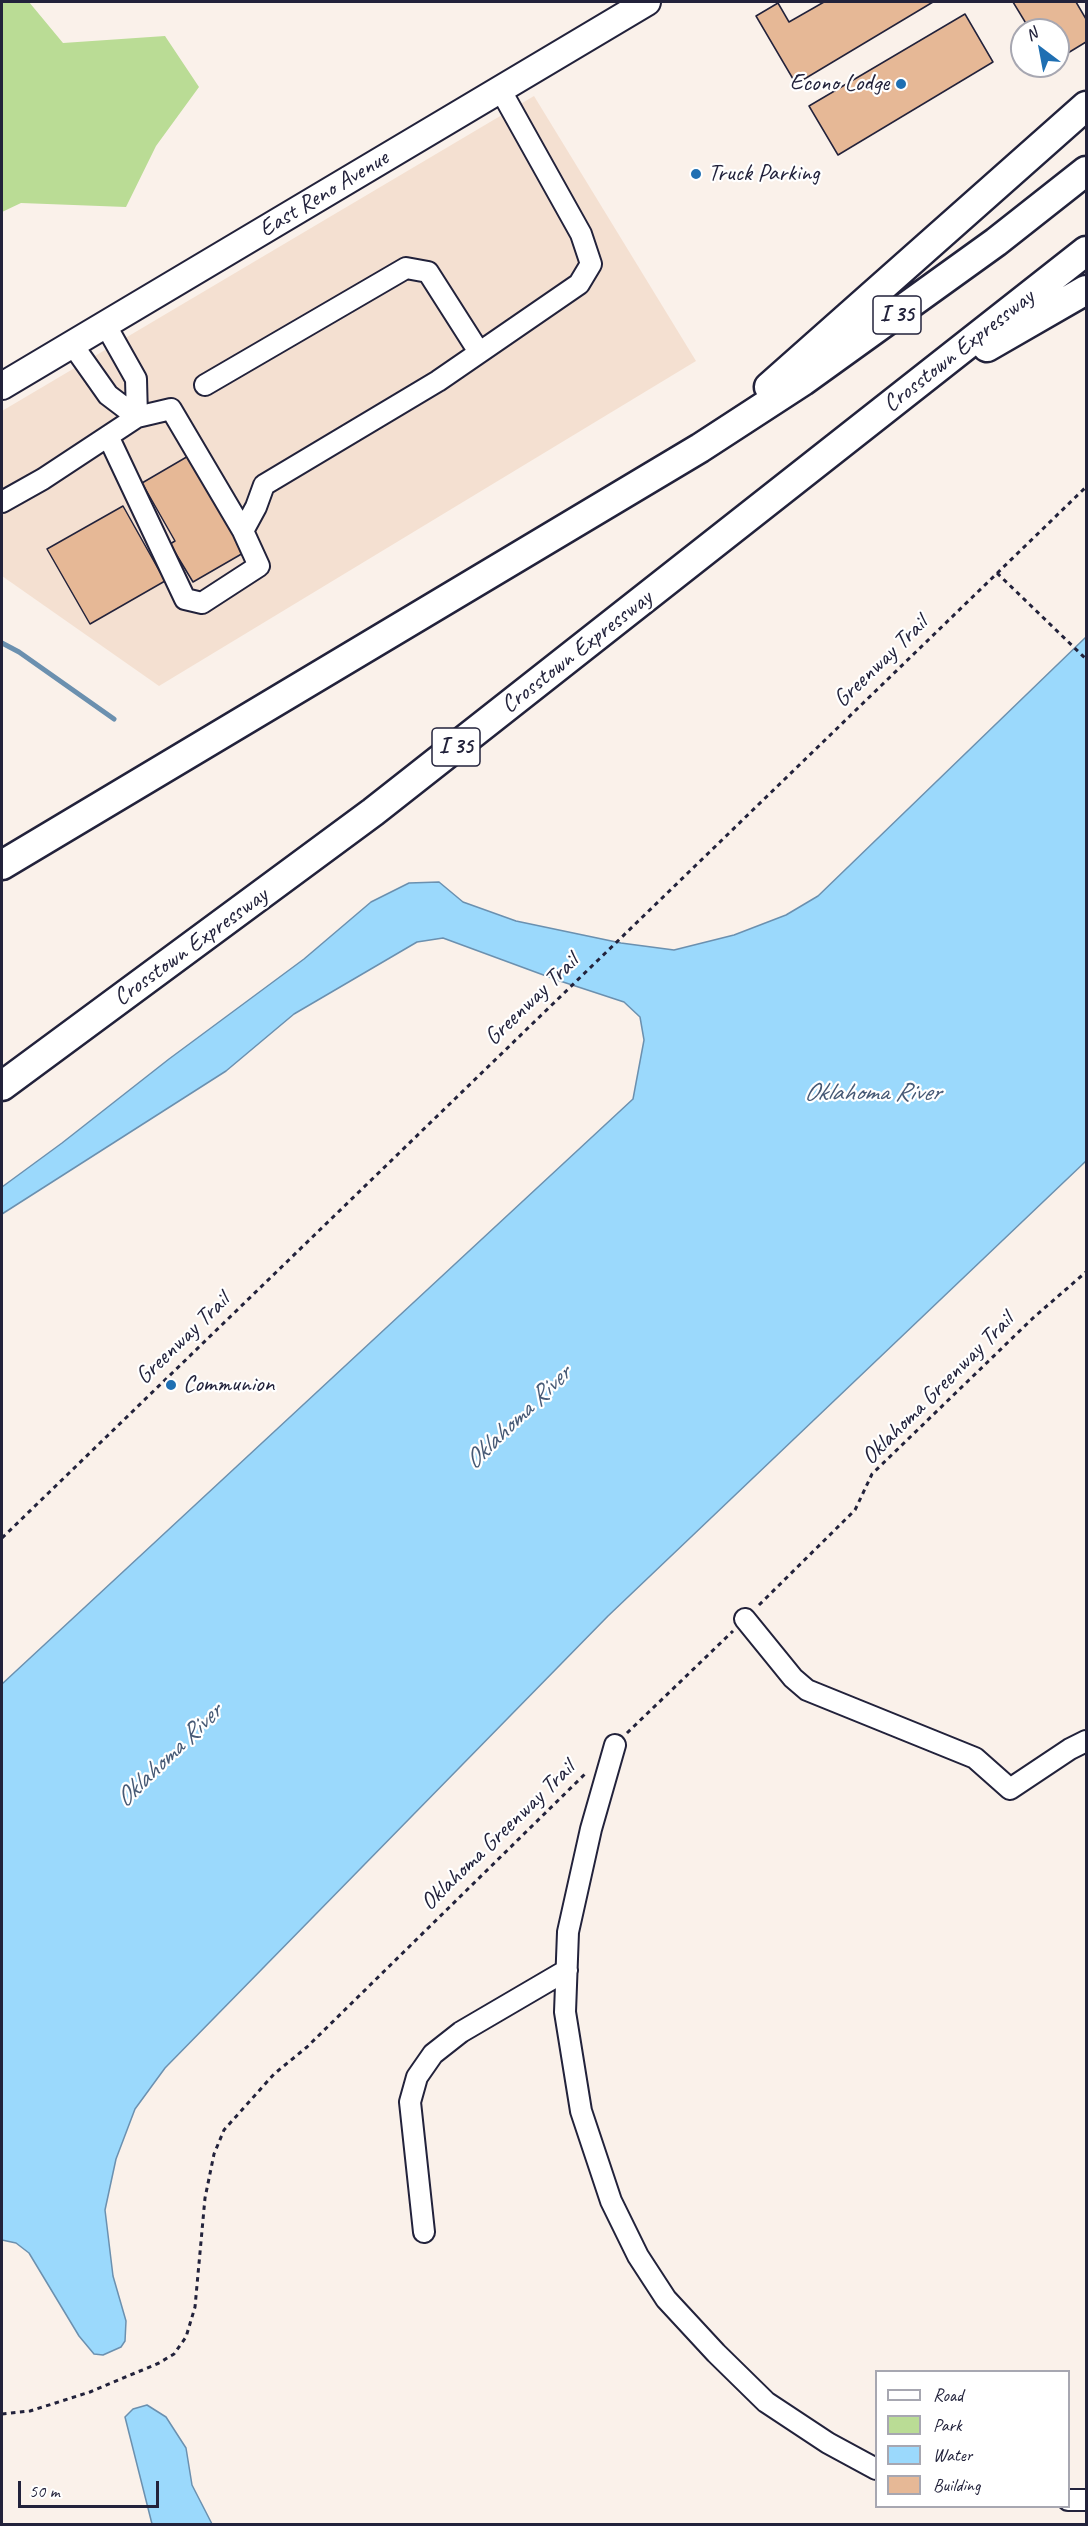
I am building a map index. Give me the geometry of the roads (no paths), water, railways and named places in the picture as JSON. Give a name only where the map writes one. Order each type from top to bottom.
[{"type":"highway","points":[[700,448],[1086,106]]},
{"type":"highway","name":"I 35","points":[[2,866],[700,448],[804,381],[898,315],[1086,171]]},
{"type":"highway","name":"Crosstown Expressway","points":[[2,1086],[373,812],[1086,251]]},
{"type":"highway","points":[[902,396],[1086,290]]},
{"type":"main road","name":"East Reno Avenue","points":[[2,386],[647,2]]},
{"type":"lane","points":[[243,531],[256,507],[264,485],[438,381],[579,284],[591,264],[581,234],[500,89]]},
{"type":"lane","points":[[205,385],[405,268],[428,272],[479,352]]},
{"type":"lane","points":[[105,324],[136,379],[137,417]]},
{"type":"lane","points":[[72,344],[108,395],[137,417]]},
{"type":"lane","points":[[2,502],[137,417],[171,409],[243,531],[259,566],[202,603],[185,599],[106,438]]},
{"type":"lane","points":[[745,1619],[793,1678],[807,1690],[975,1758],[1010,1789],[1086,1741]]},
{"type":"lane","points":[[615,1745],[591,1829],[568,1932],[565,2012],[581,2111],[611,2201],[638,2256],[666,2298],[716,2353],[766,2402],[828,2443],[875,2468]]},
{"type":"lane","points":[[424,2232],[410,2102],[417,2077],[433,2054],[461,2032],[567,1970]]},
{"type":"lane","points":[[1070,2500],[1086,2500]]},
{"type":"water","name":"Oklahoma River","points":[[1086,637],[1086,1161],[608,1616],[165,2068],[135,2109],[116,2159],[105,2210],[113,2276],[126,2321],[125,2341],[121,2347],[103,2355],[94,2354],[79,2336],[29,2253],[16,2243],[2,2240],[2,1684],[633,1099],[644,1040],[640,1017],[624,1002],[443,938],[417,942],[294,1014],[226,1071],[2,1214],[2,1187],[304,959],[371,902],[409,883],[439,882],[463,902],[516,921],[621,943],[674,950],[734,935],[786,915],[818,896]]},
{"type":"water","points":[[147,2405],[166,2417],[186,2448],[192,2485],[212,2524],[152,2524],[125,2417],[133,2409]]},
{"type":"waterway","points":[[2,643],[19,652],[114,719]]},
{"type":"place","name":"Econo Lodge","points":[[901,84]]},
{"type":"place","name":"Truck Parking","points":[[696,174]]},
{"type":"place","name":"Communion","points":[[171,1385]]}]
